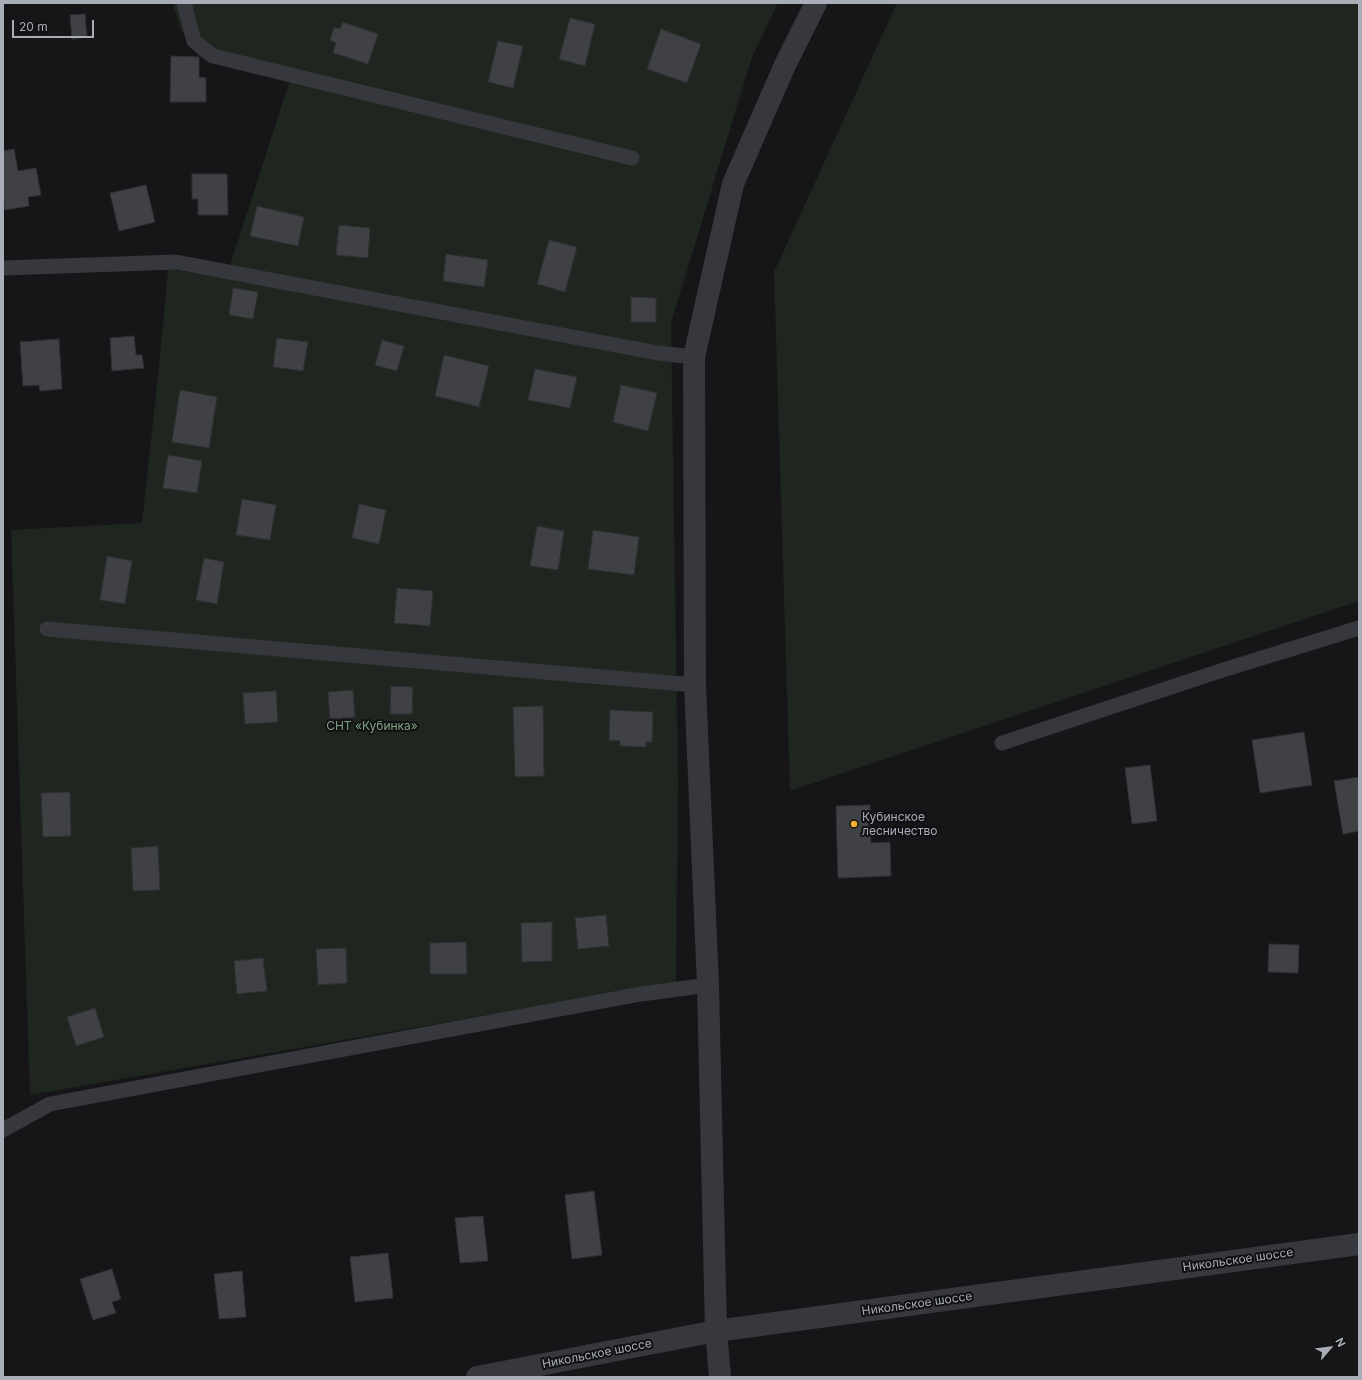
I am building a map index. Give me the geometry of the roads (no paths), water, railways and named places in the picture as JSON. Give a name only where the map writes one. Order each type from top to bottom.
[{"type":"street","points":[[720,1377],[716,1331],[708,985],[695,685],[694,357],[733,184],[785,65],[816,3]]},
{"type":"street","name":"Никольское шоссе","points":[[477,1377],[716,1331],[1359,1244]]},
{"type":"lane","points":[[184,3],[194,41],[213,56],[632,158]]},
{"type":"lane","points":[[3,268],[176,262],[651,351],[694,357]]},
{"type":"lane","points":[[1002,743],[1223,670],[1359,628]]},
{"type":"lane","points":[[47,629],[695,685]]},
{"type":"lane","points":[[3,1130],[50,1104],[641,994],[708,985]]},
{"type":"place","name":"Кубинское лесничество","points":[[854,824]]},
{"type":"park label","name":"СНТ «Кубинка»","points":[[372,726]]}]
